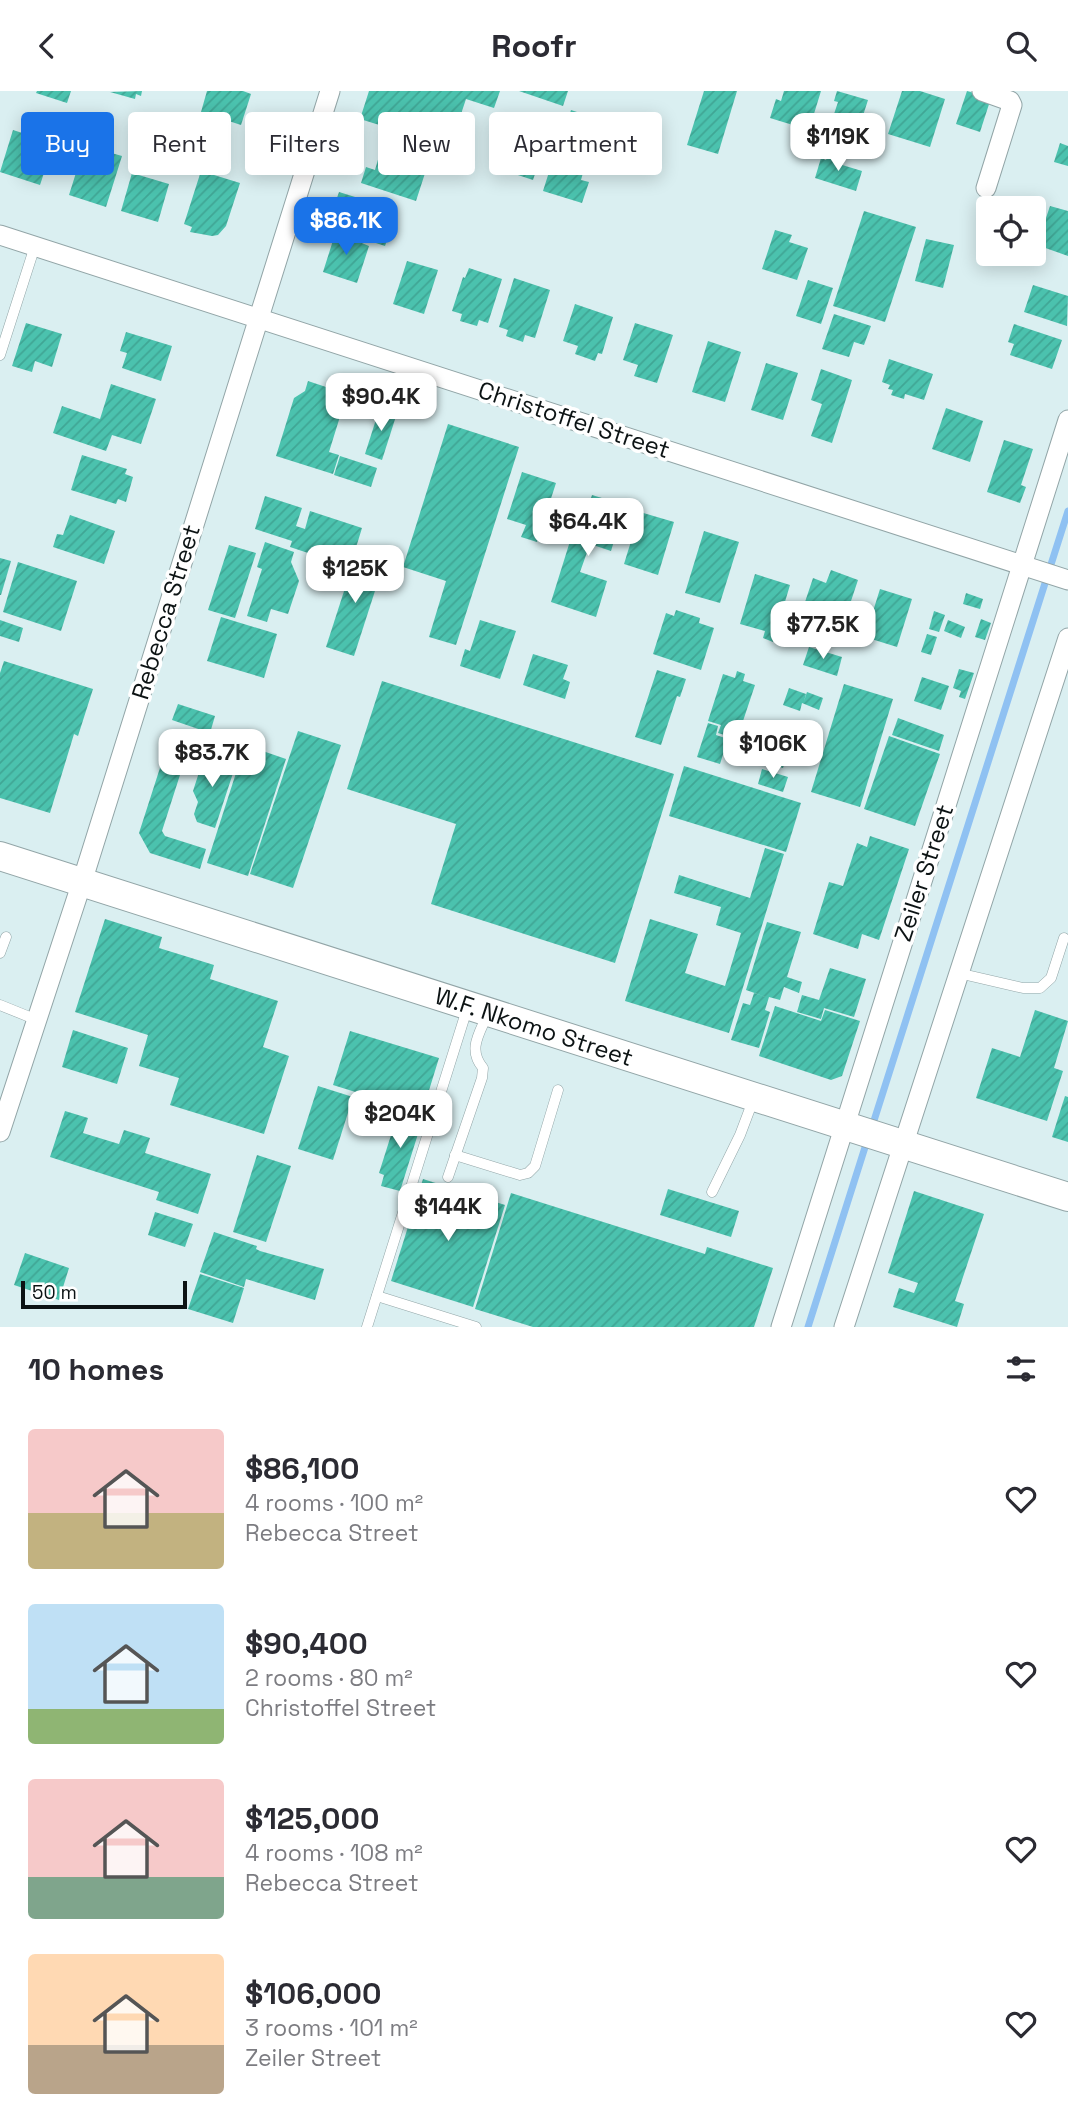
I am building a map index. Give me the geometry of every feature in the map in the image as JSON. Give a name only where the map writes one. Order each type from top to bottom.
[{"type":"main road","name":"W.F. Nkomo Street","points":[[0,856],[1068,1197]]},
{"type":"street","name":"Rebecca Street","points":[[0,1132],[82,882],[330,91]]},
{"type":"street","points":[[982,91],[1010,101],[1012,105],[985,188]]},
{"type":"street","name":"Christoffel Street","points":[[0,235],[1068,580]]},
{"type":"street","name":"Zeiler Street","points":[[781,1327],[1028,567],[1068,420]]},
{"type":"street","points":[[844,1327],[899,1144],[1068,638]]},
{"type":"lane","points":[[0,355],[35,246]]},
{"type":"lane","points":[[0,953],[6,937]]},
{"type":"lane","points":[[958,973],[1023,988],[1040,988],[1051,978],[1064,938]]},
{"type":"lane","points":[[0,1005],[37,1020]]},
{"type":"lane","points":[[447,1177],[482,1078],[483,1068],[474,1054],[478,1009]]},
{"type":"lane","points":[[367,1327],[478,1009]]},
{"type":"lane","points":[[456,1155],[520,1175],[528,1173],[536,1166],[558,1090]]},
{"type":"lane","points":[[712,1192],[740,1135],[754,1097]]},
{"type":"lane","points":[[377,1296],[476,1327]]},
{"type":"building","points":[[71,91],[67,103],[36,93]]},
{"type":"building","points":[[142,91],[141,96],[136,94],[135,99],[110,92]]},
{"type":"building","points":[[207,91],[243,91],[251,94],[241,125],[231,122],[231,112],[201,112]]},
{"type":"building","points":[[369,91],[500,91],[494,108],[466,99],[462,112],[378,112],[378,125],[364,120],[362,112]]},
{"type":"building","points":[[519,91],[568,91],[563,106]]},
{"type":"building","points":[[704,91],[737,91],[718,154],[687,145]]},
{"type":"building","points":[[784,91],[821,91],[809,130],[770,118],[776,99],[781,101]]},
{"type":"building","points":[[837,91],[868,100],[852,150],[825,141],[838,102],[834,101]]},
{"type":"building","points":[[902,91],[920,91],[945,99],[930,147],[888,134]]},
{"type":"building","points":[[967,91],[991,98],[980,132],[956,124]]},
{"type":"building","points":[[13,130],[21,133],[21,175],[43,175],[40,185],[0,172]]},
{"type":"building","points":[[1060,143],[1068,146],[1068,166],[1054,162]]},
{"type":"building","points":[[114,154],[122,156],[106,207],[69,195],[75,175],[114,175]]},
{"type":"building","points":[[828,155],[840,158],[839,164],[862,171],[856,191],[815,178],[821,158],[826,160]]},
{"type":"building","points":[[378,160],[378,175],[424,175],[416,201],[361,183],[366,167],[375,170]]},
{"type":"building","points":[[131,175],[169,184],[158,222],[121,211]]},
{"type":"building","points":[[200,175],[214,175],[240,183],[226,226],[218,235],[190,232],[192,227],[184,224]]},
{"type":"building","points":[[518,175],[535,175],[533,180]]},
{"type":"building","points":[[548,175],[582,175],[581,180],[589,182],[582,203],[543,191]]},
{"type":"building","points":[[339,192],[397,210],[385,246],[327,227]]},
{"type":"building","points":[[1050,206],[1068,211],[1068,256],[1046,248],[1046,218]]},
{"type":"building","points":[[864,211],[916,227],[885,322],[833,306]]},
{"type":"building","points":[[775,230],[792,235],[789,242],[808,248],[797,280],[762,269]]},
{"type":"building","points":[[336,231],[358,238],[357,241],[369,246],[357,283],[323,272]]},
{"type":"building","points":[[926,239],[954,245],[943,288],[915,281]]},
{"type":"building","points":[[407,261],[438,270],[424,314],[393,304]]},
{"type":"building","points":[[469,268],[502,279],[488,323],[479,320],[477,326],[460,321],[462,314],[452,311],[463,277],[465,278]]},
{"type":"building","points":[[514,278],[550,290],[535,338],[525,335],[523,342],[506,336],[508,330],[499,327]]},
{"type":"building","points":[[808,280],[833,288],[821,324],[796,316]]},
{"type":"building","points":[[1033,285],[1068,296],[1067,326],[1024,312]]},
{"type":"building","points":[[575,304],[613,317],[602,354],[598,353],[595,361],[575,354],[578,346],[563,341]]},
{"type":"building","points":[[834,314],[871,326],[864,345],[854,342],[849,357],[822,349]]},
{"type":"building","points":[[26,323],[62,334],[52,367],[35,361],[32,372],[12,366]]},
{"type":"building","points":[[635,323],[673,335],[657,383],[634,376],[638,365],[623,360]]},
{"type":"building","points":[[1014,324],[1062,340],[1052,369],[1010,355],[1014,344],[1008,342]]},
{"type":"building","points":[[126,332],[172,346],[161,381],[122,368],[127,353],[120,351]]},
{"type":"building","points":[[708,341],[741,352],[725,402],[692,392]]},
{"type":"building","points":[[889,359],[933,374],[924,400],[905,394],[904,399],[891,395],[893,390],[888,389],[890,385],[882,382]]},
{"type":"building","points":[[766,363],[798,373],[783,420],[751,410]]},
{"type":"building","points":[[821,369],[852,380],[832,443],[811,436],[822,404],[811,400]]},
{"type":"building","points":[[308,381],[347,394],[329,452],[339,455],[333,474],[276,456],[294,398],[305,391]]},
{"type":"building","points":[[111,384],[156,399],[141,444],[112,435],[106,451],[53,433],[62,406],[100,419]]},
{"type":"building","points":[[380,407],[397,413],[382,460],[365,454]]},
{"type":"building","points":[[946,408],[983,421],[970,462],[932,449]]},
{"type":"building","points":[[448,424],[519,447],[456,645],[429,637],[446,581],[403,567]]},
{"type":"building","points":[[1004,440],[1033,449],[1021,485],[1026,487],[1020,503],[987,492]]},
{"type":"building","points":[[82,455],[127,469],[125,474],[133,477],[126,502],[118,499],[116,504],[71,490]]},
{"type":"building","points":[[340,456],[377,468],[371,487],[334,475]]},
{"type":"building","points":[[522,472],[556,483],[537,542],[521,537],[526,525],[507,519]]},
{"type":"building","points":[[592,495],[625,505],[611,551],[590,544],[580,572],[607,581],[596,617],[551,602],[571,538],[577,540]]},
{"type":"building","points":[[265,496],[302,508],[296,526],[305,529],[310,511],[362,528],[350,567],[290,547],[292,541],[255,529]]},
{"type":"building","points":[[640,512],[674,522],[658,575],[624,564]]},
{"type":"building","points":[[70,515],[115,531],[104,564],[53,547],[57,534],[63,535]]},
{"type":"building","points":[[704,531],[739,542],[720,603],[685,593]]},
{"type":"building","points":[[265,542],[294,552],[291,562],[299,581],[288,614],[271,609],[267,622],[247,616],[262,569],[257,567]]},
{"type":"building","points":[[229,545],[256,553],[235,618],[208,610]]},
{"type":"building","points":[[356,554],[384,563],[354,656],[326,647]]},
{"type":"building","points":[[0,558],[11,561],[1,595],[0,595]]},
{"type":"building","points":[[18,562],[77,581],[61,631],[3,612]]},
{"type":"building","points":[[831,570],[858,580],[840,634],[832,642],[809,634],[815,615],[802,611],[813,578],[826,583]]},
{"type":"building","points":[[755,574],[790,585],[773,642],[763,638],[765,631],[740,624]]},
{"type":"building","points":[[880,589],[912,599],[897,647],[865,637]]},
{"type":"building","points":[[966,593],[983,599],[980,609],[963,604]]},
{"type":"building","points":[[676,610],[700,618],[699,623],[714,628],[701,670],[653,654],[666,613],[674,616]]},
{"type":"building","points":[[934,611],[945,615],[939,632],[929,629]]},
{"type":"building","points":[[221,617],[277,634],[264,678],[207,661]]},
{"type":"building","points":[[981,619],[991,623],[985,640],[975,637]]},
{"type":"building","points":[[0,620],[23,628],[19,642],[0,636]]},
{"type":"building","points":[[480,620],[516,631],[500,679],[460,666],[465,649],[470,651]]},
{"type":"building","points":[[948,620],[965,627],[961,638],[944,631]]},
{"type":"building","points":[[927,634],[937,637],[931,655],[921,652]]},
{"type":"building","points":[[809,647],[842,657],[837,676],[803,665]]},
{"type":"building","points":[[533,654],[568,665],[563,679],[570,682],[565,699],[523,685]]},
{"type":"building","points":[[4,661],[93,689],[78,736],[74,734],[50,813],[0,798],[0,673]]},
{"type":"building","points":[[959,669],[974,673],[965,699],[959,697],[961,691],[953,688]]},
{"type":"building","points":[[657,670],[686,679],[680,697],[677,696],[661,745],[635,737]]},
{"type":"building","points":[[737,671],[745,674],[743,681],[755,685],[737,739],[718,733],[721,725],[708,721],[723,674],[735,678]]},
{"type":"building","points":[[922,677],[949,686],[941,710],[914,701]]},
{"type":"building","points":[[382,681],[674,774],[615,963],[431,904],[456,824],[347,789]]},
{"type":"building","points":[[844,684],[893,699],[860,807],[811,792]]},
{"type":"building","points":[[789,688],[806,694],[804,701],[807,692],[823,698],[819,710],[802,703],[800,711],[783,705]]},
{"type":"building","points":[[178,704],[215,716],[210,733],[172,720]]},
{"type":"building","points":[[898,718],[944,735],[939,751],[892,735]]},
{"type":"building","points":[[708,723],[718,726],[716,735],[728,739],[720,764],[697,757]]},
{"type":"building","points":[[298,731],[341,745],[293,888],[250,874]]},
{"type":"building","points":[[889,736],[940,754],[915,826],[864,809]]},
{"type":"building","points":[[764,737],[779,741],[788,751],[783,768],[757,760]]},
{"type":"building","points":[[168,743],[188,750],[162,831],[165,836],[206,849],[200,869],[150,853],[139,833]]},
{"type":"building","points":[[245,745],[286,759],[248,876],[207,863]]},
{"type":"building","points":[[205,754],[236,764],[215,828],[197,822],[194,814],[198,802],[193,791]]},
{"type":"building","points":[[684,766],[801,803],[786,852],[669,816]]},
{"type":"building","points":[[762,769],[788,777],[783,792],[758,784]]},
{"type":"building","points":[[870,836],[909,849],[879,940],[862,934],[858,949],[813,934],[829,882],[843,886],[857,843],[867,847]]},
{"type":"building","points":[[765,848],[784,854],[729,1033],[625,1001],[650,919],[698,934],[685,973],[725,986],[741,933],[716,925],[721,907],[674,893],[679,875],[750,898]]},
{"type":"building","points":[[105,919],[162,937],[159,948],[214,965],[210,979],[278,1001],[263,1047],[289,1056],[264,1134],[170,1105],[179,1078],[139,1066],[148,1035],[75,1012]]},
{"type":"building","points":[[767,922],[801,932],[787,977],[802,982],[799,993],[784,987],[780,1000],[769,997],[765,1010],[770,1012],[759,1048],[731,1040],[743,1003],[750,1005],[754,993],[766,997],[746,990]]},
{"type":"building","points":[[830,968],[866,979],[854,1017],[824,1008],[821,1019],[797,1012],[802,995],[819,1000]]},
{"type":"building","points":[[775,1006],[821,1021],[825,1010],[860,1021],[842,1076],[831,1080],[759,1056]]},
{"type":"building","points":[[1035,1010],[1068,1021],[1054,1068],[1063,1071],[1047,1121],[976,1098],[992,1048],[1020,1057]]},
{"type":"building","points":[[73,1030],[128,1048],[117,1084],[62,1067]]},
{"type":"building","points":[[350,1031],[439,1058],[422,1113],[390,1103],[386,1115],[361,1106],[365,1095],[333,1085]]},
{"type":"building","points":[[318,1086],[353,1097],[333,1160],[298,1149]]},
{"type":"building","points":[[1065,1096],[1068,1097],[1068,1142],[1052,1137]]},
{"type":"building","points":[[399,1110],[423,1118],[400,1191],[381,1186],[384,1175],[379,1173]]},
{"type":"building","points":[[65,1111],[88,1118],[83,1133],[119,1144],[124,1130],[150,1138],[145,1153],[211,1174],[198,1214],[156,1200],[159,1192],[50,1157]]},
{"type":"building","points":[[257,1155],[291,1166],[266,1242],[233,1232]]},
{"type":"building","points":[[423,1179],[505,1205],[473,1307],[391,1281]]},
{"type":"building","points":[[668,1189],[739,1211],[731,1237],[660,1215]]},
{"type":"building","points":[[914,1191],[984,1214],[955,1301],[964,1304],[957,1327],[893,1307],[899,1288],[914,1293],[918,1283],[888,1273]]},
{"type":"building","points":[[511,1193],[705,1254],[707,1247],[773,1268],[754,1327],[533,1327],[475,1309]]},
{"type":"building","points":[[155,1212],[193,1224],[185,1247],[148,1235]]},
{"type":"building","points":[[214,1232],[257,1246],[256,1249],[260,1251],[324,1269],[315,1300],[246,1279],[244,1287],[200,1272]]},
{"type":"building","points":[[25,1253],[69,1268],[59,1300],[14,1285]]},
{"type":"building","points":[[200,1274],[244,1288],[233,1323],[188,1309]]},
{"type":"waterway","points":[[871,1130],[1068,511]]},
{"type":"waterway","points":[[808,1327],[867,1141]]}]
